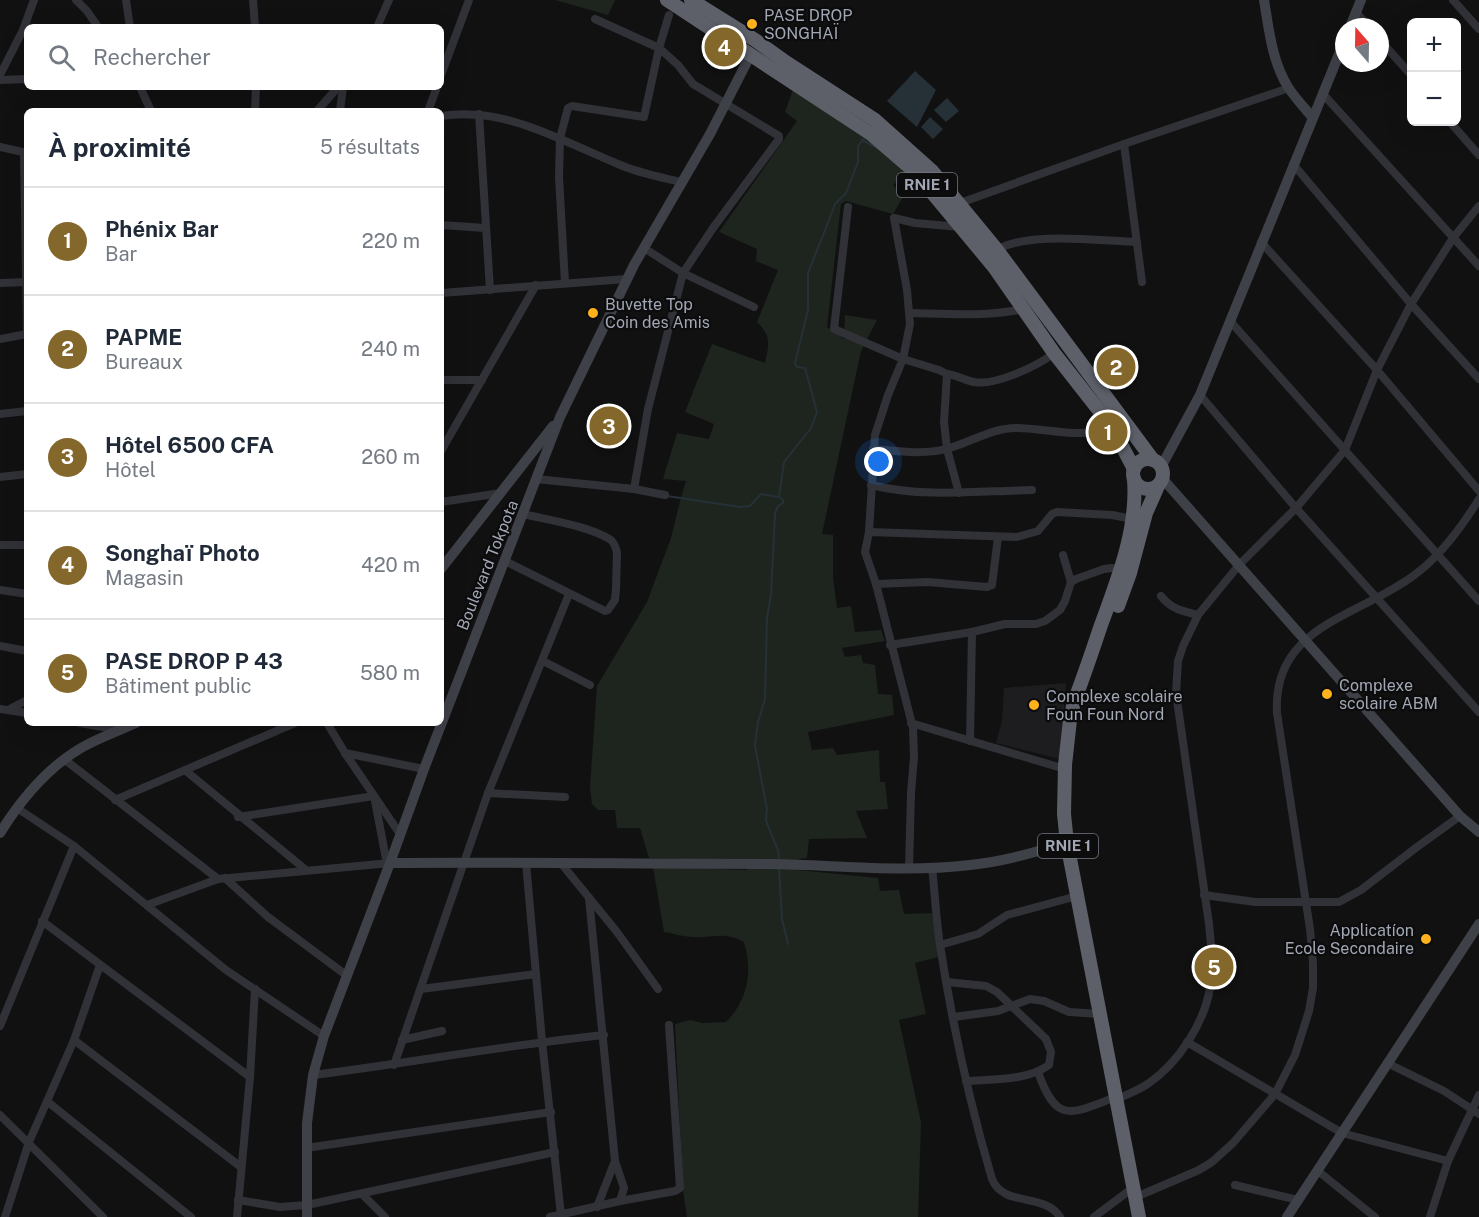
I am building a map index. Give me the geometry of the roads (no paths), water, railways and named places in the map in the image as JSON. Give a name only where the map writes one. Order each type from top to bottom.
[{"type":"highway","name":"RNIE 1","points":[[667,0],[871,134],[915,172],[994,267],[1054,353],[1112,427],[1134,474],[1136,500],[1133,519],[1120,571],[1074,702],[1065,769],[1064,814],[1067,843],[1100,1014],[1120,1096]]},
{"type":"highway","name":"RNIE 1","points":[[691,0],[876,120],[932,171],[997,250],[1158,473],[1130,573],[1087,691],[1080,716],[1072,765],[1072,815],[1079,863],[1138,1191],[1139,1217]]},
{"type":"highway","points":[[1144,460],[1158,473],[1144,489],[1134,474],[1144,460]]},
{"type":"highway","name":"RNIE 1","points":[[1138,1191],[1148,1217]]},
{"type":"street","points":[[25,24],[34,0]]},
{"type":"street","points":[[76,0],[96,24]]},
{"type":"street","points":[[126,0],[130,24]]},
{"type":"street","points":[[255,24],[253,1],[262,0]]},
{"type":"street","points":[[378,24],[389,0]]},
{"type":"street","points":[[444,67],[469,0]]},
{"type":"street","points":[[1264,0],[1271,44],[1279,67],[1288,88],[1312,117]]},
{"type":"street","points":[[1354,18],[1361,0]]},
{"type":"street","points":[[1453,0],[1479,29]]},
{"type":"street","points":[[1356,12],[1361,18]]},
{"type":"street","points":[[565,283],[559,177],[560,138],[568,108],[572,106],[644,117],[659,48],[669,15]]},
{"type":"street","points":[[595,19],[659,48],[678,65],[693,84],[778,133],[779,139],[713,228],[683,273],[650,400],[634,489]]},
{"type":"street","points":[[0,75],[24,27]]},
{"type":"street","points":[[1389,50],[1408,72]]},
{"type":"street","name":"Boulevard Tokpota","points":[[444,718],[560,417],[626,279],[727,103],[750,56]]},
{"type":"street","points":[[1335,64],[1200,395],[1158,473],[1460,816],[1479,832]]},
{"type":"street","points":[[0,80],[24,79]]},
{"type":"street","points":[[960,203],[1288,88]]},
{"type":"street","points":[[141,90],[150,108]]},
{"type":"street","points":[[255,108],[256,90]]},
{"type":"street","points":[[320,108],[335,90]]},
{"type":"street","points":[[340,108],[343,90]]},
{"type":"street","points":[[429,108],[436,90]]},
{"type":"street","points":[[1323,94],[1479,266]]},
{"type":"street","points":[[479,114],[490,290]]},
{"type":"street","points":[[444,116],[479,114],[513,121],[560,138],[619,165],[681,182]]},
{"type":"street","points":[[1454,126],[1479,155]]},
{"type":"street","points":[[1124,144],[1142,282]]},
{"type":"street","points":[[0,147],[24,153]]},
{"type":"street","points":[[1293,164],[1411,304],[1479,379]]},
{"type":"street","points":[[1038,1072],[1056,1107],[1071,1111],[1084,1109],[1150,1083],[1177,1057],[1200,1020],[1211,987],[1212,957],[1176,693],[1178,661],[1183,646],[1198,615],[1239,565],[1296,508],[1345,450],[1377,370],[1411,304],[1453,238],[1479,206]]},
{"type":"street","points":[[848,207],[834,329],[903,359],[974,382],[989,382],[1040,364],[1054,353]]},
{"type":"street","points":[[909,868],[914,757],[911,723],[876,584],[865,552],[869,532],[873,449],[881,415],[903,359],[910,313],[894,218],[915,223],[962,226]]},
{"type":"street","points":[[444,225],[486,228]]},
{"type":"street","points":[[997,250],[1017,243],[1048,239],[1137,242]]},
{"type":"street","points":[[1261,242],[1377,370],[1479,491]]},
{"type":"street","points":[[644,248],[683,273],[754,307]]},
{"type":"street","points":[[444,293],[626,279]]},
{"type":"street","points":[[0,283],[24,282]]},
{"type":"street","points":[[444,441],[482,381],[536,285]]},
{"type":"street","points":[[910,313],[970,315],[1024,309]]},
{"type":"street","points":[[1230,321],[1479,602]]},
{"type":"street","points":[[0,339],[24,335]]},
{"type":"street","points":[[947,374],[944,410],[947,449],[959,493]]},
{"type":"street","points":[[444,380],[482,381]]},
{"type":"street","points":[[1200,395],[1296,508],[1479,712]]},
{"type":"street","points":[[0,414],[24,411]]},
{"type":"street","points":[[444,565],[560,417]]},
{"type":"street","points":[[873,449],[905,451],[947,449],[1006,429],[1088,432],[1103,431],[1112,427]]},
{"type":"street","points":[[0,477],[24,474]]},
{"type":"street","points":[[537,479],[634,489],[665,495]]},
{"type":"street","points":[[871,486],[900,491],[959,493],[1032,490]]},
{"type":"street","points":[[444,502],[501,493]]},
{"type":"street","points":[[1094,1217],[1138,1191],[1199,1170],[1212,1162],[1233,1143],[1275,1094],[1295,1055],[1309,1011],[1313,988],[1313,963],[1276,699],[1283,668],[1305,640],[1321,627],[1377,598],[1416,574],[1438,555],[1479,500]]},
{"type":"street","points":[[869,532],[998,537],[1028,535],[1038,531],[1052,514],[1057,512],[1112,515],[1133,519]]},
{"type":"street","points":[[505,561],[605,611],[615,600],[616,546],[610,540],[582,528],[523,514]]},
{"type":"street","points":[[876,584],[928,582],[987,587],[992,585],[998,537]]},
{"type":"street","points":[[0,545],[24,545]]},
{"type":"street","points":[[890,645],[972,632],[1005,624],[1036,624],[1045,621],[1060,610],[1071,582],[1063,555]]},
{"type":"street","points":[[1071,582],[1104,569],[1112,568],[1120,571]]},
{"type":"street","points":[[0,590],[24,594]]},
{"type":"street","points":[[394,1065],[488,793],[569,594]]},
{"type":"street","points":[[1161,596],[1168,605],[1198,615]]},
{"type":"street","points":[[970,741],[972,632]]},
{"type":"street","points":[[0,646],[24,650]]},
{"type":"street","points":[[543,661],[590,686]]},
{"type":"street","points":[[4,709],[24,701]]},
{"type":"street","points":[[4,709],[24,712]]},
{"type":"street","points":[[911,723],[1065,769]]},
{"type":"street","points":[[98,726],[121,730]]},
{"type":"street","points":[[0,833],[17,808],[46,775],[64,759],[81,748],[130,726]]},
{"type":"street","points":[[115,800],[288,726]]},
{"type":"street","points":[[329,726],[400,834]]},
{"type":"street","name":"Boulevard Tokpota","points":[[307,1217],[306,1148],[313,1076],[324,1036],[346,975],[441,726]]},
{"type":"street","points":[[345,753],[424,769]]},
{"type":"street","points":[[64,759],[346,975]]},
{"type":"street","points":[[186,771],[306,870]]},
{"type":"street","points":[[488,793],[565,797]]},
{"type":"street","points":[[238,816],[374,796]]},
{"type":"street","points":[[374,796],[388,864]]},
{"type":"street","points":[[17,808],[74,846],[226,970],[324,1036]]},
{"type":"street","points":[[1204,895],[1255,902],[1338,902],[1349,898],[1460,816]]},
{"type":"street","points":[[147,905],[222,878],[388,864],[560,862],[800,864],[909,868],[971,865],[1005,860],[1067,843]]},
{"type":"street","points":[[0,1026],[74,846]]},
{"type":"street","points":[[560,862],[617,932],[658,989]]},
{"type":"street","points":[[526,863],[542,1041],[565,1215]]},
{"type":"street","points":[[932,867],[940,945],[966,1081],[980,1139],[996,1187],[1002,1193],[1050,1206],[1060,1217]]},
{"type":"street","points":[[940,945],[978,934],[1007,915],[1077,897]]},
{"type":"street","points":[[589,898],[615,1161],[624,1188],[620,1201]]},
{"type":"street","points":[[42,921],[250,1077]]},
{"type":"street","points":[[1287,1217],[1479,924]]},
{"type":"street","points":[[5,1217],[29,1142],[74,1040],[100,965]]},
{"type":"street","points":[[421,989],[536,974]]},
{"type":"street","points":[[947,982],[986,986],[997,992],[1046,1039],[1049,1045],[1051,1059],[1048,1065],[1038,1072],[966,1081]]},
{"type":"street","points":[[237,1217],[250,1077],[255,989]]},
{"type":"street","points":[[954,1017],[985,1014],[1030,999],[1044,1001],[1069,1012],[1100,1014]]},
{"type":"street","points":[[550,1217],[675,1191],[680,1188],[669,1025]]},
{"type":"street","points":[[402,1040],[442,1031]]},
{"type":"street","points":[[313,1076],[542,1041],[604,1035]]},
{"type":"street","points":[[74,1040],[241,1167]]},
{"type":"street","points":[[1187,1042],[1342,1133],[1448,1161]]},
{"type":"street","points":[[1387,1063],[1472,1107],[1479,1114]]},
{"type":"street","points":[[1430,1217],[1448,1161],[1479,1095]]},
{"type":"street","points":[[48,1102],[191,1217]]},
{"type":"street","points":[[306,1148],[551,1112]]},
{"type":"street","points":[[0,1115],[103,1217]]},
{"type":"street","points":[[238,1200],[280,1207],[307,1205],[555,1152]]},
{"type":"street","points":[[597,1207],[615,1161]]},
{"type":"street","points":[[1318,1171],[1375,1217]]},
{"type":"street","points":[[1235,1185],[1298,1200]]},
{"type":"street","points":[[362,1194],[385,1217]]},
{"type":"waterway","points":[[779,497],[784,462],[811,428],[817,412],[805,368],[797,367],[795,363],[808,310],[808,273],[835,204],[846,193],[858,162],[858,146],[866,136]]},
{"type":"waterway","points":[[862,140],[879,149]]},
{"type":"waterway","points":[[667,496],[740,507],[750,506],[761,494],[779,497],[783,500],[775,513],[771,595],[767,618],[765,699],[758,722],[755,746],[767,809],[766,821],[778,850],[779,859]]},
{"type":"waterway","points":[[779,868],[782,919],[788,944]]},
{"type":"place","name":"PASE DROP SONGHAÏ","points":[[752,24]]},
{"type":"place","name":"Songhaï Photo","points":[[724,47]]},
{"type":"place","name":"Buvette Top Coin des Amis","points":[[593,313]]},
{"type":"place","name":"PAPME","points":[[1116,367]]},
{"type":"place","name":"Hôtel 6500 CFA","points":[[609,426]]},
{"type":"place","name":"Phénix Bar","points":[[1108,432]]},
{"type":"place","name":"Complexe scolaire ABM","points":[[1327,694]]},
{"type":"place","name":"Complexe scolaire Foun Foun Nord","points":[[1034,705]]},
{"type":"place","name":"Applicatíon Ecole Secondaire","points":[[1426,939]]},
{"type":"place","name":"PASE DROP P 43","points":[[1214,967]]}]
